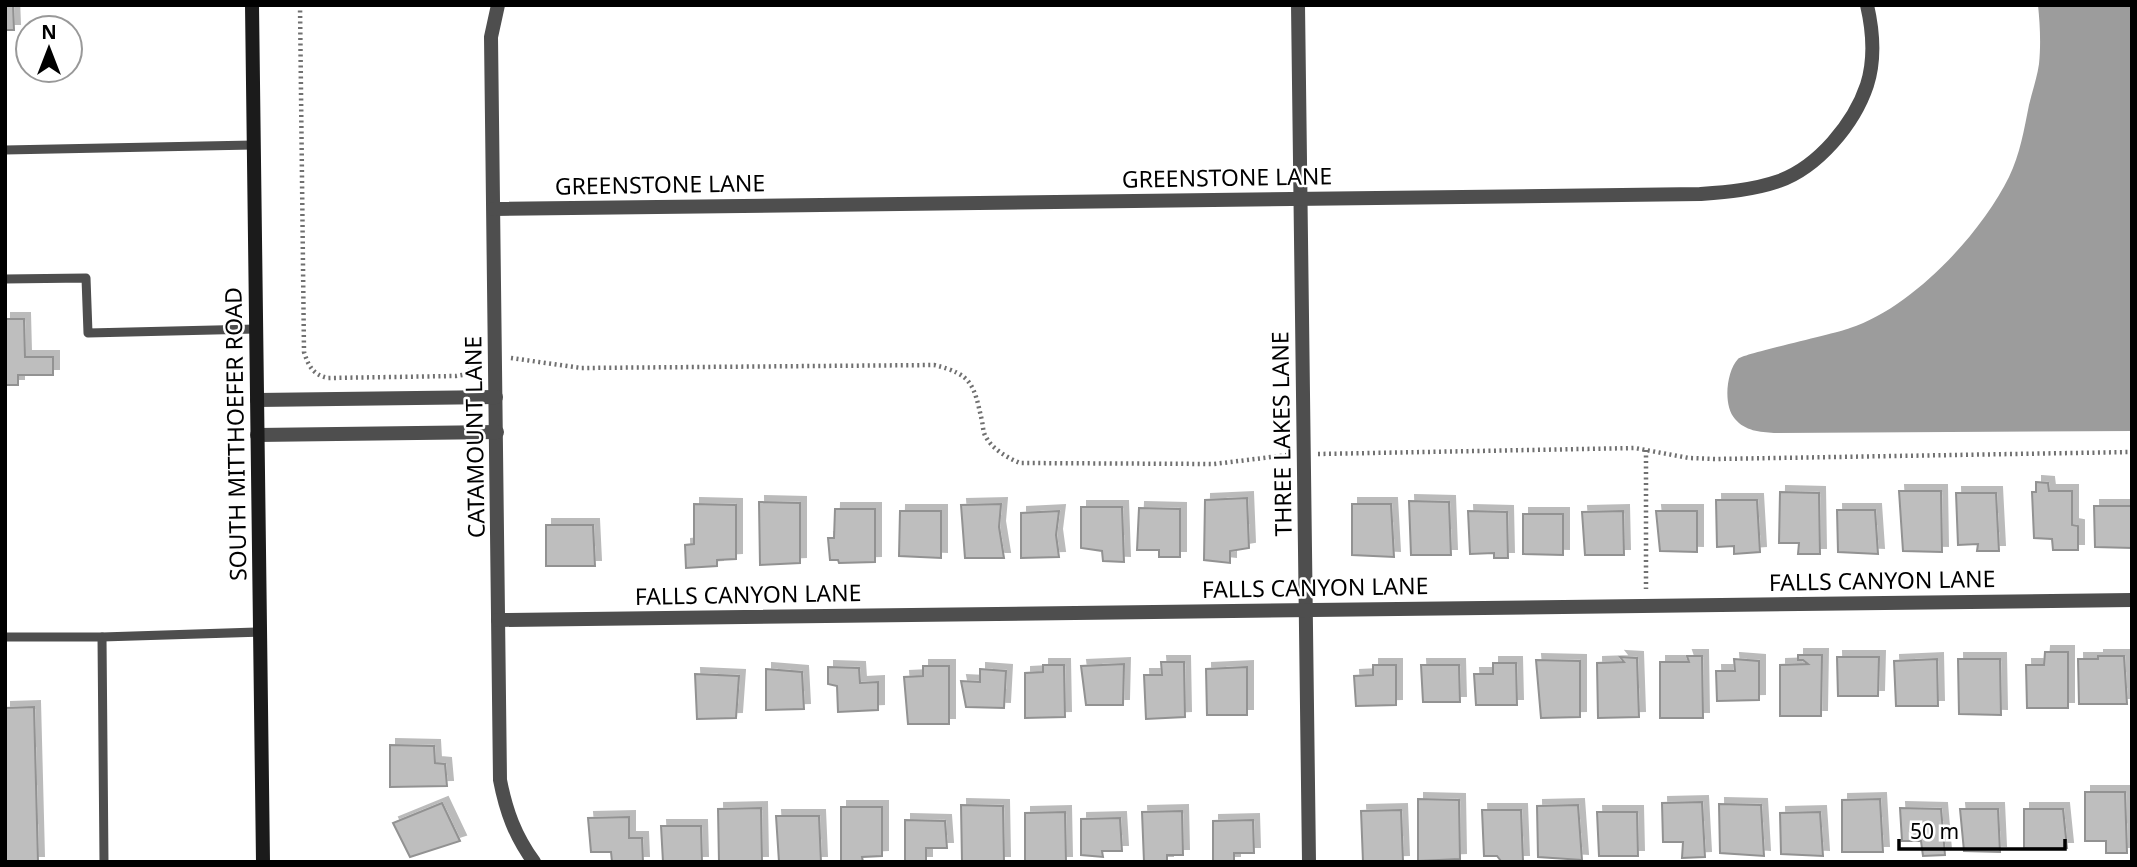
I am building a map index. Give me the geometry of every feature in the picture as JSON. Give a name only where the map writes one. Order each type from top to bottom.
[{"type":"main road","name":"SOUTH MITTHOEFER ROAD","points":[[251,5],[263,862]]},
{"type":"street","name":"CATAMOUNT LANE","points":[[498,5],[491,37],[500,780],[511,823],[519,842],[534,862]]},
{"type":"street","name":"THREE LAKES LANE","points":[[1297,5],[1309,862]]},
{"type":"street","name":"GREENSTONE LANE","points":[[494,209],[1700,194],[1760,187],[1782,180],[1803,168],[1820,156],[1841,134],[1867,86],[1872,39],[1867,5]]},
{"type":"street","points":[[257,400],[496,397]]},
{"type":"street","points":[[257,435],[496,432]]},
{"type":"street","name":"FALLS CANYON LANE","points":[[498,620],[2132,600]]},
{"type":"lane","points":[[5,150],[253,145]]},
{"type":"lane","points":[[5,279],[86,278],[88,333],[256,329]]},
{"type":"lane","points":[[5,636],[102,637],[260,632]]},
{"type":"lane","points":[[102,637],[104,862]]},
{"type":"path","points":[[300,5],[304,352],[309,367],[320,377],[328,378],[456,376],[468,374],[473,356],[496,356]]},
{"type":"path","points":[[1646,450],[1646,606]]},
{"type":"shaded area","points":[[2038,5],[2132,5],[2132,431],[1774,433],[1743,426],[1731,413],[1728,398],[1731,372],[1738,359],[1841,331],[1873,318],[1920,286],[1963,245],[1981,222],[2009,177],[2021,142],[2039,64]]},
{"type":"building","points":[[5,5],[13,5],[14,30],[5,30]]},
{"type":"building","points":[[5,319],[24,319],[25,357],[53,357],[53,375],[18,375],[18,385],[5,385]]},
{"type":"building","points":[[2036,482],[2048,483],[2049,491],[2072,491],[2072,525],[2078,526],[2078,550],[2053,550],[2052,539],[2034,538],[2032,492],[2036,492]]},
{"type":"building","points":[[1899,491],[1941,491],[1942,552],[1903,551]]},
{"type":"building","points":[[1780,492],[1819,493],[1820,554],[1798,554],[1799,543],[1779,543]]},
{"type":"building","points":[[1956,493],[1996,493],[1999,551],[1977,551],[1978,544],[1958,545]]},
{"type":"building","points":[[1247,498],[1249,548],[1230,551],[1230,563],[1204,560],[1205,500]]},
{"type":"building","points":[[1716,500],[1757,500],[1760,552],[1734,554],[1734,546],[1717,547]]},
{"type":"building","points":[[1409,501],[1449,502],[1451,555],[1411,555]]},
{"type":"building","points":[[759,502],[800,503],[800,563],[760,565]]},
{"type":"building","points":[[694,504],[736,505],[736,559],[717,560],[717,566],[686,568],[685,545],[694,544]]},
{"type":"building","points":[[1001,504],[999,527],[1004,558],[965,558],[961,505]]},
{"type":"building","points":[[1352,504],[1391,504],[1394,557],[1352,555]]},
{"type":"building","points":[[2094,506],[2132,506],[2132,548],[2095,547]]},
{"type":"building","points":[[1081,507],[1122,507],[1124,562],[1103,561],[1102,551],[1081,548]]},
{"type":"building","points":[[1139,508],[1180,509],[1180,557],[1159,557],[1159,550],[1137,550]]},
{"type":"building","points":[[835,509],[875,509],[875,562],[839,563],[838,560],[830,560],[828,538],[834,538]]},
{"type":"building","points":[[1837,510],[1875,510],[1878,554],[1838,552]]},
{"type":"building","points":[[900,511],[941,511],[941,558],[899,556]]},
{"type":"building","points":[[1059,511],[1056,535],[1059,557],[1021,558],[1021,513]]},
{"type":"building","points":[[1468,511],[1507,512],[1508,558],[1494,558],[1494,553],[1470,554]]},
{"type":"building","points":[[1623,511],[1624,555],[1585,555],[1582,512]]},
{"type":"building","points":[[1656,511],[1697,511],[1697,552],[1660,551]]},
{"type":"building","points":[[1523,514],[1563,514],[1563,555],[1523,554]]},
{"type":"building","points":[[546,525],[593,525],[595,566],[546,566]]},
{"type":"building","points":[[2045,652],[2068,652],[2068,708],[2027,708],[2026,665],[2044,665]]},
{"type":"building","points":[[1798,655],[1822,655],[1821,716],[1780,716],[1780,665],[1808,664],[1798,660]]},
{"type":"building","points":[[1687,656],[1702,656],[1703,718],[1660,718],[1660,662],[1689,662]]},
{"type":"building","points":[[2098,656],[2124,656],[2127,704],[2079,704],[2078,659],[2098,659]]},
{"type":"building","points":[[1620,657],[1637,658],[1639,717],[1598,718],[1597,663],[1624,662]]},
{"type":"building","points":[[1837,657],[1879,657],[1878,696],[1838,696]]},
{"type":"building","points":[[1734,659],[1759,661],[1759,700],[1717,701],[1716,671],[1735,671]]},
{"type":"building","points":[[1937,659],[1938,706],[1896,706],[1894,661]]},
{"type":"building","points":[[1958,659],[2000,659],[2001,715],[1959,714]]},
{"type":"building","points":[[1536,660],[1580,661],[1580,717],[1541,718]]},
{"type":"building","points":[[1161,662],[1184,662],[1185,717],[1146,719],[1144,675],[1162,675]]},
{"type":"building","points":[[1493,663],[1516,663],[1517,705],[1476,705],[1474,674],[1493,674]]},
{"type":"building","points":[[1124,664],[1123,705],[1086,705],[1081,666]]},
{"type":"building","points":[[1043,665],[1064,665],[1065,717],[1025,718],[1025,673],[1043,672]]},
{"type":"building","points":[[1373,665],[1396,665],[1396,705],[1356,706],[1354,676],[1373,675]]},
{"type":"building","points":[[1421,665],[1459,665],[1460,702],[1423,702]]},
{"type":"building","points":[[923,666],[949,666],[949,724],[908,724],[904,677],[923,676]]},
{"type":"building","points":[[828,667],[859,668],[860,683],[878,682],[878,710],[838,712],[837,686],[828,684]]},
{"type":"building","points":[[1247,667],[1247,715],[1207,715],[1206,669]]},
{"type":"building","points":[[766,669],[802,672],[804,709],[766,710]]},
{"type":"building","points":[[980,669],[1006,671],[1004,708],[966,707],[961,681],[980,682]]},
{"type":"building","points":[[695,674],[739,676],[736,718],[697,719]]},
{"type":"building","points":[[34,707],[38,862],[5,862],[5,708]]},
{"type":"building","points":[[390,745],[434,746],[435,763],[445,764],[447,786],[390,787]]},
{"type":"building","points":[[2085,792],[2125,792],[2127,853],[2106,853],[2106,841],[2085,841]]},
{"type":"building","points":[[1418,799],[1459,800],[1460,859],[1418,861]]},
{"type":"building","points":[[1880,799],[1883,852],[1842,852],[1842,800]]},
{"type":"building","points":[[1702,802],[1705,857],[1682,858],[1683,842],[1663,842],[1662,803]]},
{"type":"building","points":[[442,803],[460,841],[410,857],[393,823]]},
{"type":"building","points":[[1719,804],[1761,805],[1764,856],[1720,853]]},
{"type":"building","points":[[961,805],[1003,806],[1004,862],[962,862]]},
{"type":"building","points":[[1578,805],[1582,860],[1538,857],[1537,806]]},
{"type":"building","points":[[841,807],[882,807],[882,856],[862,857],[863,862],[841,862]]},
{"type":"building","points":[[761,808],[762,862],[719,862],[718,809]]},
{"type":"building","points":[[1900,808],[1941,809],[1945,855],[1923,856],[1921,841],[1902,841]]},
{"type":"building","points":[[1960,809],[1998,809],[2000,852],[1964,851]]},
{"type":"building","points":[[2024,809],[2063,809],[2067,848],[2024,848]]},
{"type":"building","points":[[1401,810],[1403,861],[1363,862],[1361,811]]},
{"type":"building","points":[[1482,810],[1521,810],[1523,861],[1501,861],[1497,856],[1484,856]]},
{"type":"building","points":[[1182,811],[1183,855],[1167,855],[1167,862],[1144,862],[1142,812]]},
{"type":"building","points":[[1065,812],[1066,862],[1025,862],[1025,813]]},
{"type":"building","points":[[1597,812],[1637,812],[1638,856],[1599,856]]},
{"type":"building","points":[[1820,812],[1823,856],[1781,854],[1780,813]]},
{"type":"building","points":[[776,816],[819,816],[821,862],[779,862]]},
{"type":"building","points":[[629,817],[629,838],[642,838],[643,862],[612,862],[611,852],[591,852],[588,818]]},
{"type":"building","points":[[1120,818],[1122,851],[1102,851],[1103,857],[1081,855],[1081,819]]},
{"type":"building","points":[[905,820],[945,821],[947,848],[926,848],[926,862],[905,862]]},
{"type":"building","points":[[1253,820],[1254,853],[1234,853],[1234,862],[1213,862],[1213,821]]},
{"type":"building","points":[[661,826],[701,826],[702,862],[663,862]]}]
